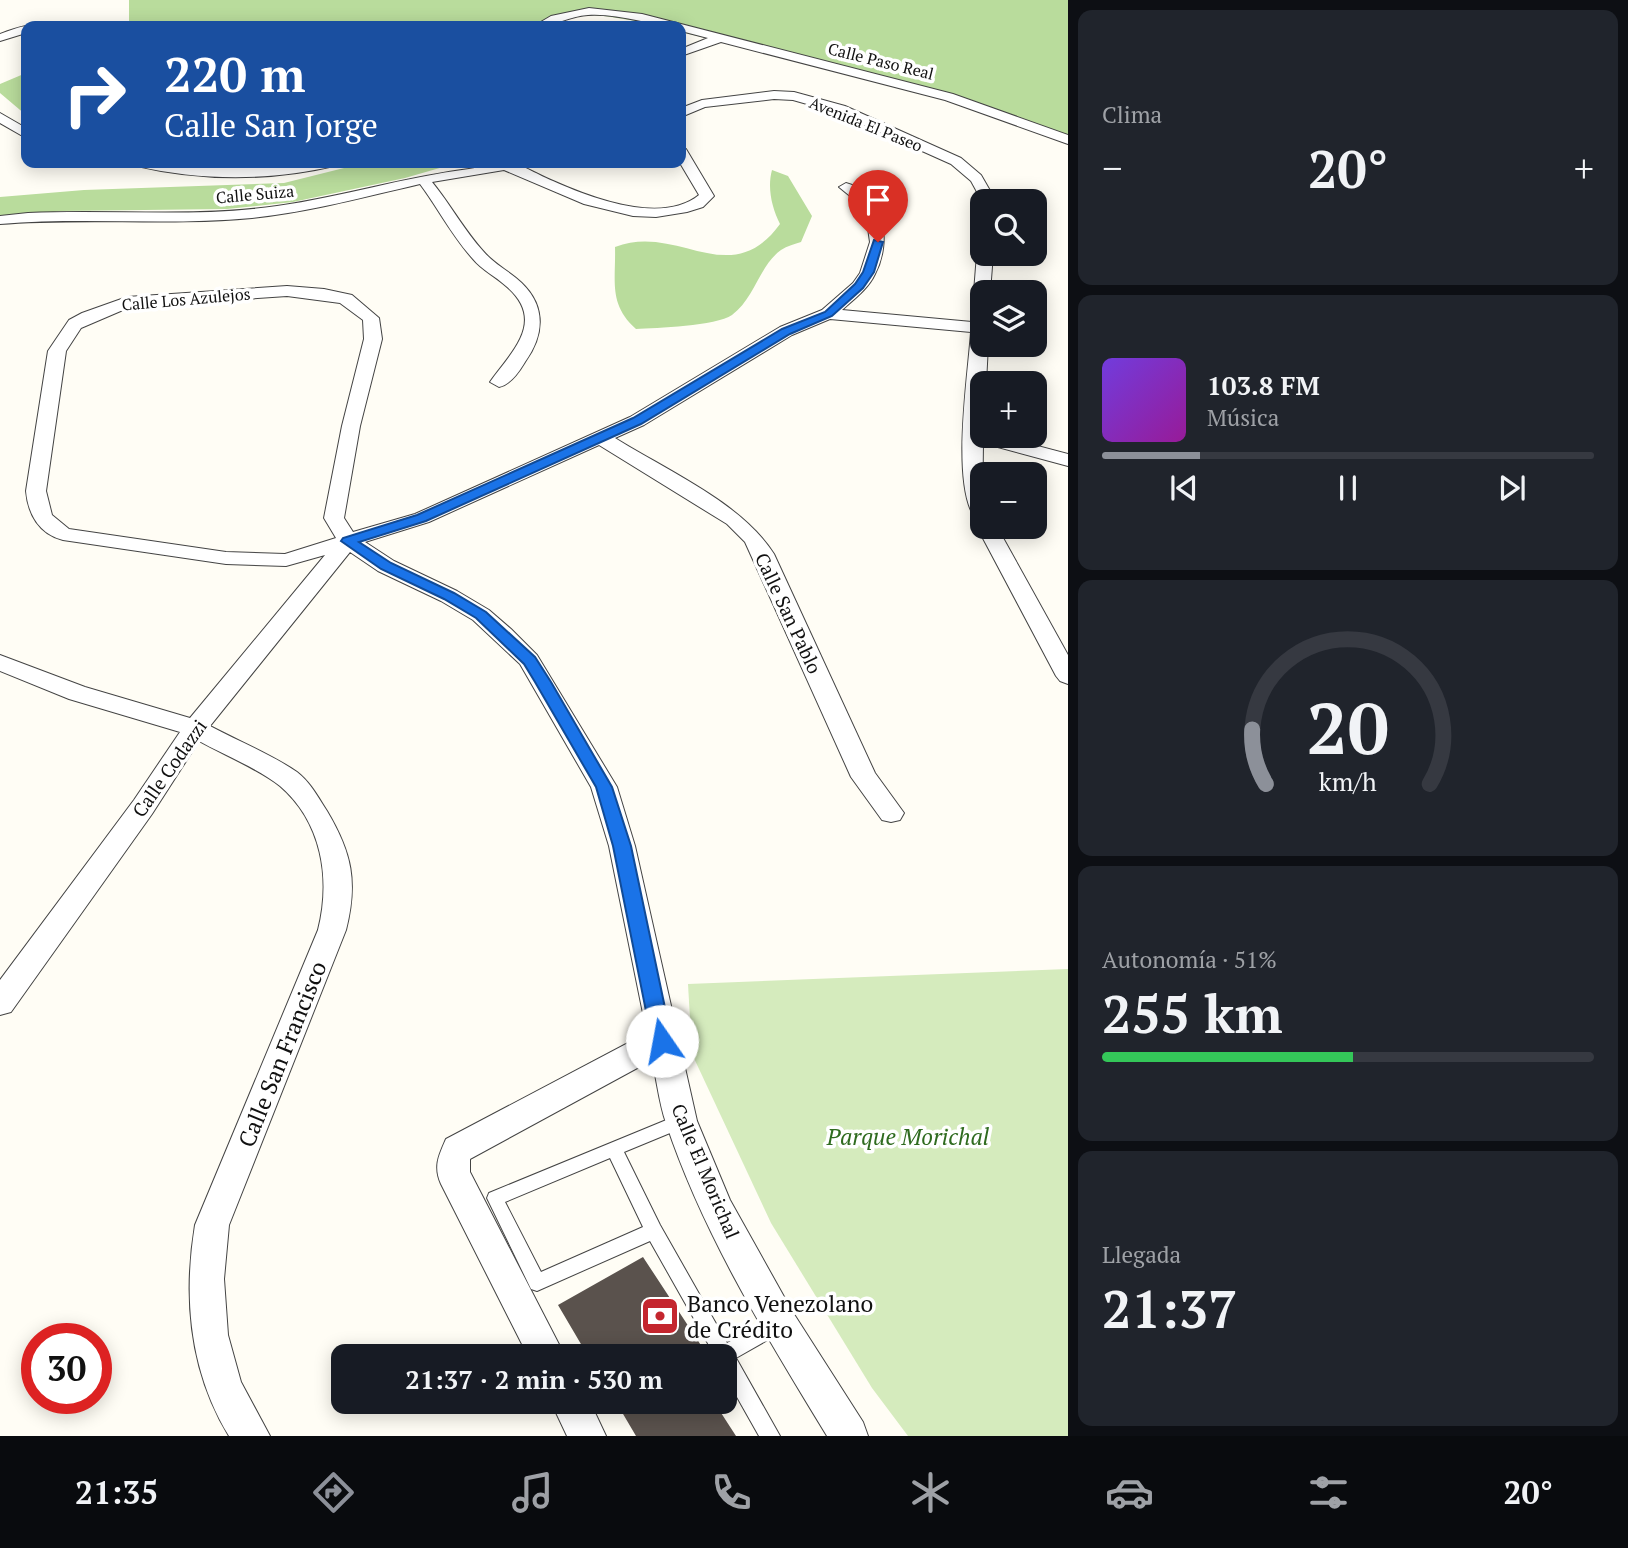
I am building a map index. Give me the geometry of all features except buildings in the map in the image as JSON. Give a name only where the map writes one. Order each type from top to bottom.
[{"type":"street","points":[[547,21],[569,14],[595,11],[632,15],[655,21]]},
{"type":"street","name":"Calle Paso Real","points":[[686,29],[938,94],[1068,140]]},
{"type":"street","points":[[0,38],[21,31]]},
{"type":"street","points":[[686,51],[720,38]]},
{"type":"street","name":"Avenida El Paseo","points":[[686,111],[702,104],[774,95],[810,99],[840,109],[956,162],[977,178],[983,189]]},
{"type":"street","points":[[0,117],[21,131]]},
{"type":"street","points":[[0,134],[21,131]]},
{"type":"street","points":[[516,168],[612,210],[673,211],[701,203],[707,196],[686,160]]},
{"type":"street","points":[[179,168],[256,173],[309,168]]},
{"type":"street","name":"Calle Suiza","points":[[0,220],[40,216],[225,215],[265,212],[305,207],[423,179],[485,168]]},
{"type":"street","points":[[423,179],[478,255],[514,284],[527,298],[534,312],[534,328],[513,369],[499,382]]},
{"type":"street","points":[[828,314],[864,279],[874,261],[878,242],[875,221],[867,202],[846,187]]},
{"type":"street","name":"Calle Los Azulejos","points":[[348,541],[334,518],[351,426],[373,339],[371,318],[362,309],[346,299],[287,291],[127,302],[105,309],[75,324],[57,351],[36,492],[37,512],[46,523],[63,534],[264,561],[286,560],[348,541],[422,518],[637,421],[786,331],[828,314]]},
{"type":"street","points":[[828,314],[970,327]]},
{"type":"street","name":"Calle San Pablo","points":[[601,438],[653,472],[713,505],[753,538],[864,777],[891,813]]},
{"type":"street","points":[[1023,448],[1068,460]]},
{"type":"street","points":[[994,539],[1068,676]]},
{"type":"street","name":"Calle Codazzi","points":[[0,1003],[143,807],[195,728],[348,541]]},
{"type":"street","name":"Calle El Morichal","points":[[348,541],[386,566],[481,615],[529,660],[604,787],[622,846],[681,1121],[717,1209],[779,1324],[849,1436]]},
{"type":"street","name":"Calle San Francisco","points":[[0,662],[77,693],[195,728],[288,779],[305,797],[331,841],[338,871],[339,902],[332,930],[212,1225],[207,1248],[205,1292],[213,1347],[224,1390],[251,1436]]},
{"type":"street","points":[[541,1344],[453,1172],[453,1161],[458,1149],[662,1041]]},
{"type":"street","points":[[576,1414],[587,1436]]},
{"type":"lane","points":[[654,1231],[537,1283],[495,1198],[681,1121]]},
{"type":"lane","points":[[613,1148],[654,1231],[718,1344]]},
{"type":"lane","points":[[737,1348],[779,1324]]},
{"type":"lane","points":[[737,1378],[770,1436]]},
{"type":"green space","points":[[129,0],[1068,0],[1068,140],[908,88],[686,33],[686,21],[637,21],[606,16],[569,15],[546,21],[129,21]]},
{"type":"green space","points":[[21,75],[21,111],[0,93],[0,84]]},
{"type":"green space","points":[[344,168],[440,168],[293,202],[227,209],[61,211],[0,220],[0,197],[84,190],[284,183]]},
{"type":"green space","points":[[772,170],[788,176],[812,216],[801,242],[783,249],[774,257],[746,300],[732,315],[700,324],[636,329],[627,320],[617,301],[615,247],[638,242],[660,243],[722,255],[742,253],[761,244],[780,224],[771,198]]},
{"type":"green space","name":"Parque Morichal","points":[[1068,969],[1068,1436],[908,1436],[872,1388],[771,1223],[692,1054],[688,984]]},
{"type":"place","name":"Banco Venezolano de Crédito","points":[[660,1316]]},
{"type":"route","points":[[662,1041],[622,846],[604,787],[543,682],[529,660],[481,615],[420,581],[386,566],[348,541],[422,518],[637,421],[786,331],[828,314],[859,286],[874,261],[878,242]]}]
